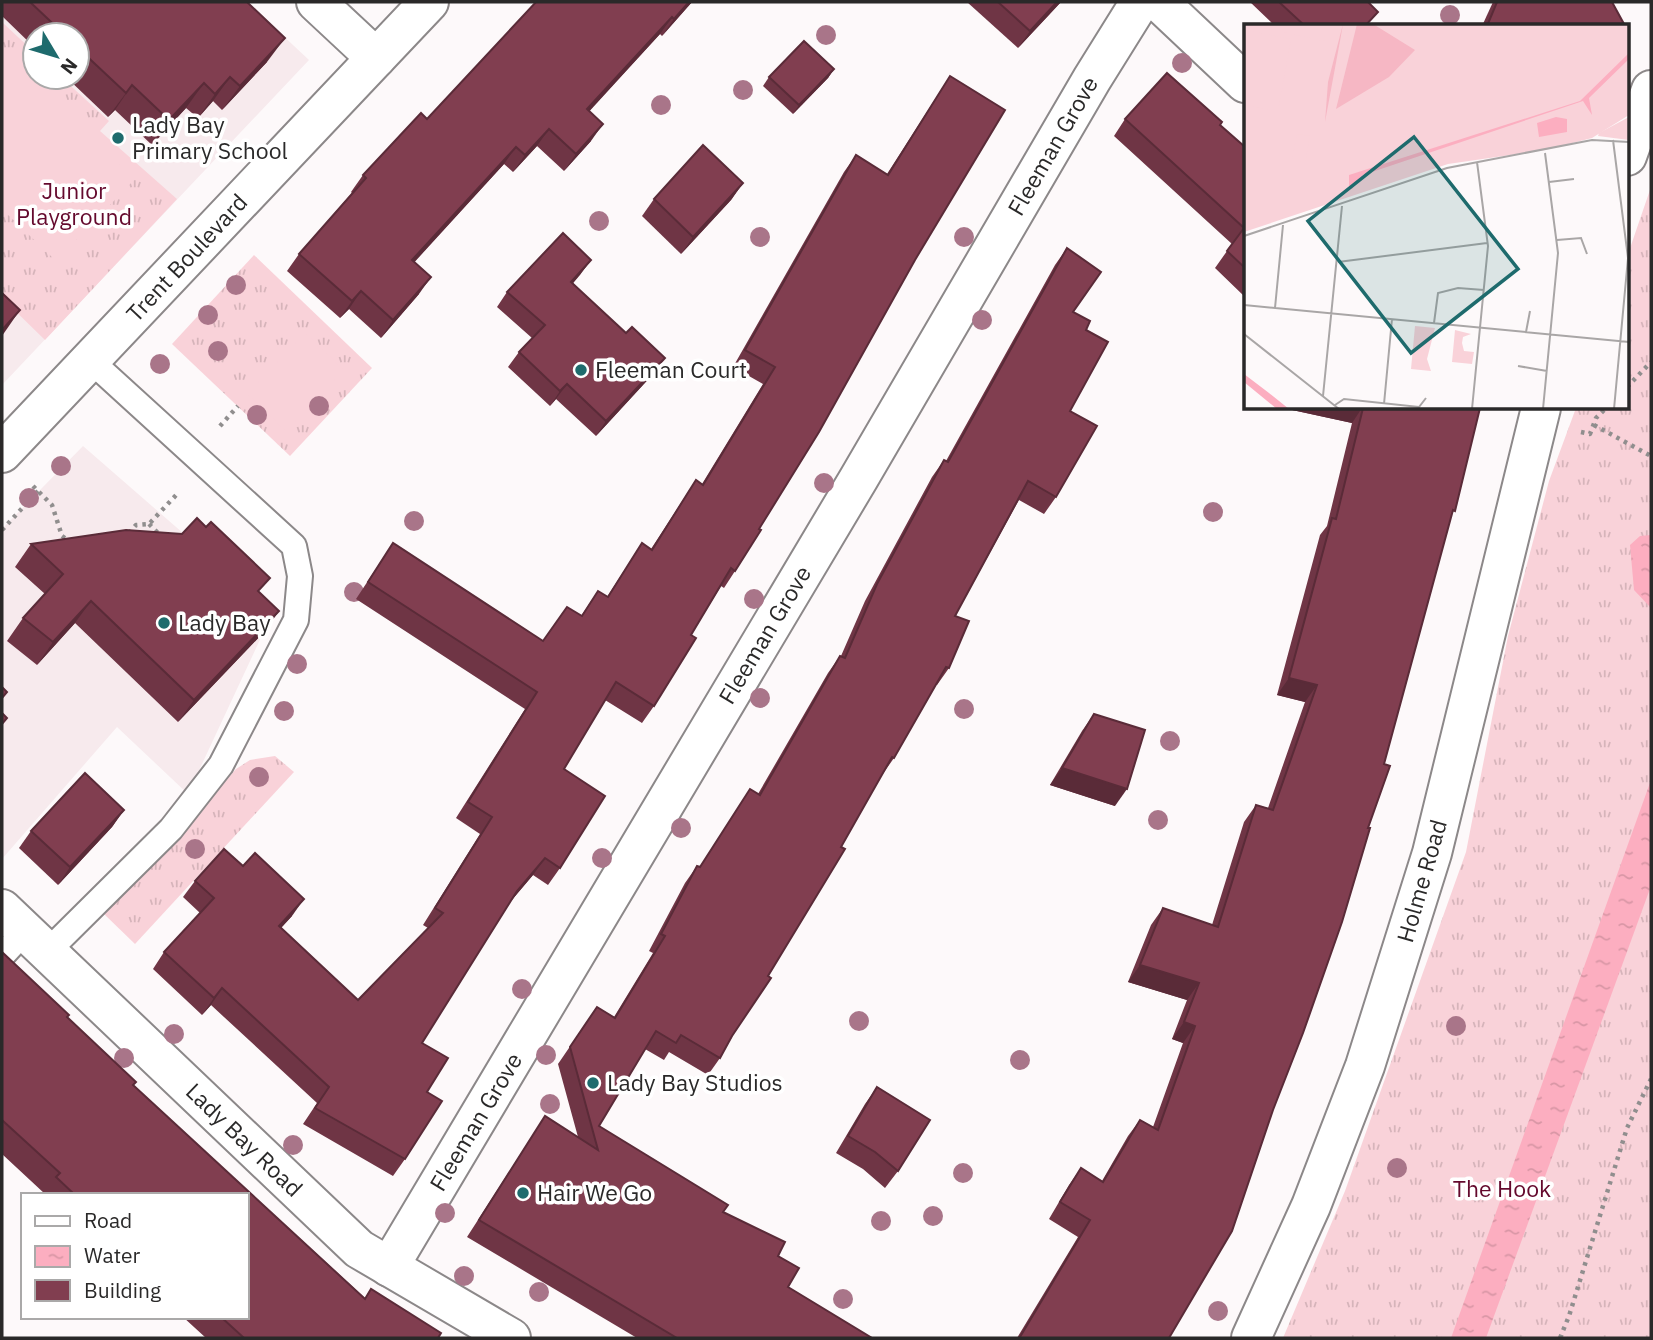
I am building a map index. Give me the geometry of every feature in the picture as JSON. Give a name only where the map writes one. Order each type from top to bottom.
[{"type":"street","points":[[316,2],[376,58]]},
{"type":"street","name":"Trent Boulevard","points":[[2,453],[429,2]]},
{"type":"street","name":"Fleeman Grove","points":[[389,1267],[1140,2]]},
{"type":"street","points":[[1159,2],[1244,82]]},
{"type":"street","points":[[1628,153],[1651,90]]},
{"type":"street","name":"Holme Road","points":[[1251,1338],[1311,1206],[1365,1066],[1432,853],[1541,410]]},
{"type":"street","name":"Lady Bay Road","points":[[19,937],[359,1249],[511,1338]]},
{"type":"lane","points":[[19,937],[171,829],[221,765],[296,620],[300,576],[294,546],[90,360]]},
{"type":"path","points":[[1628,386],[1651,362]]},
{"type":"path","points":[[1594,425],[1651,456]]},
{"type":"path","points":[[121,542],[136,525],[149,524],[205,464]]},
{"type":"path","points":[[2,530],[38,491],[52,505],[62,536],[75,546]]},
{"type":"path","points":[[149,524],[167,542]]},
{"type":"path","points":[[1560,1338],[1569,1317],[1627,1128],[1651,1079]]},
{"type":"shaded area","name":"Lady Bay Primary School","points":[[2,2],[247,2],[309,60],[2,385]]},
{"type":"shaded area","points":[[83,446],[272,614],[188,794],[117,727],[2,859],[2,529]]},
{"type":"green space","name":"Junior Playground","points":[[2,22],[21,40],[21,91],[76,91],[109,121],[100,131],[177,199],[45,340],[2,298]]},
{"type":"green space","points":[[2,50],[21,68],[21,91],[44,91],[135,179],[56,261],[2,209]]},
{"type":"green space","name":"The Hook","points":[[1651,187],[1651,1338],[1283,1338],[1345,1191],[1466,852],[1508,636],[1549,481],[1575,410],[1628,410],[1628,254]]},
{"type":"green space","points":[[254,255],[372,368],[290,456],[172,344]]},
{"type":"green space","points":[[305,333],[344,370],[286,431],[247,394]]},
{"type":"green space","points":[[275,756],[294,772],[135,944],[104,914],[236,769],[250,760]]},
{"type":"water","points":[[1651,535],[1651,608],[1634,590],[1630,545],[1640,536]]},
{"type":"water","points":[[1651,780],[1651,886],[1486,1338],[1451,1338]]},
{"type":"building","points":[[30,2],[247,2],[285,38],[240,86],[230,77],[215,94],[204,83],[169,120],[132,85],[126,93],[91,60],[91,21],[50,21]]},
{"type":"building","points":[[536,2],[689,2],[587,109],[603,124],[576,154],[549,129],[525,155],[516,147],[412,260],[431,277],[393,320],[361,291],[352,301],[299,254],[366,178],[363,175],[421,113],[427,119]]},
{"type":"building","points":[[998,2],[1057,2],[1030,31]]},
{"type":"building","points":[[1279,2],[1368,2],[1378,12],[1367,24],[1303,24]]},
{"type":"building","points":[[1497,2],[1612,2],[1624,24],[1488,24]]},
{"type":"building","points":[[804,41],[834,69],[799,105],[769,77]]},
{"type":"building","points":[[1167,73],[1222,122],[1220,125],[1244,146],[1244,228],[1125,119]]},
{"type":"building","points":[[950,76],[1005,110],[915,260],[819,432],[759,529],[761,530],[735,571],[731,568],[691,635],[696,638],[654,706],[616,682],[564,769],[605,796],[560,868],[545,858],[517,891],[422,1043],[448,1058],[427,1092],[442,1101],[405,1159],[315,1108],[329,1087],[222,988],[214,998],[164,952],[214,898],[195,881],[224,849],[243,866],[255,853],[304,899],[279,926],[358,1000],[443,913],[435,908],[492,817],[468,802],[537,692],[368,582],[393,543],[543,641],[567,607],[582,616],[598,591],[608,597],[642,543],[652,550],[696,480],[703,485],[775,367],[745,350],[856,155],[888,175]]},
{"type":"building","points":[[703,145],[743,183],[693,237],[654,199]]},
{"type":"building","points":[[1244,228],[1244,267],[1227,251]]},
{"type":"building","points":[[563,233],[591,260],[571,282],[626,333],[632,327],[665,358],[606,421],[567,384],[560,391],[519,352],[545,325],[507,292]]},
{"type":"building","points":[[1067,248],[1101,272],[1073,312],[1090,321],[1086,330],[1108,342],[1070,411],[1097,426],[1056,497],[1028,481],[955,616],[969,621],[949,668],[946,667],[894,758],[892,757],[841,847],[845,849],[768,976],[771,978],[720,1058],[681,1035],[676,1043],[656,1031],[599,1126],[728,1205],[723,1212],[785,1242],[778,1256],[799,1268],[788,1287],[872,1338],[677,1338],[479,1220],[545,1116],[598,1150],[570,1047],[597,1007],[615,1018],[665,936],[661,934],[697,866],[700,867],[750,789],[760,795],[840,656],[845,658],[877,584],[944,460],[948,462]]},
{"type":"building","points":[[2,293],[20,310],[2,330]]},
{"type":"building","points":[[1363,410],[1480,410],[1455,511],[1453,510],[1384,764],[1390,766],[1368,828],[1342,922],[1232,1231],[1169,1338],[1021,1338],[1090,1220],[1060,1202],[1081,1168],[1103,1182],[1140,1120],[1158,1130],[1195,1026],[1184,1022],[1199,983],[1140,965],[1163,908],[1218,927],[1256,805],[1273,810],[1317,685],[1289,678],[1332,518],[1336,519]]},
{"type":"building","name":"Lady Bay","points":[[197,518],[206,527],[211,522],[270,578],[258,591],[279,611],[194,700],[91,601],[53,642],[23,618],[63,574],[31,544],[126,530],[182,534]]},
{"type":"building","points":[[1094,714],[1145,730],[1127,789],[1062,768]]},
{"type":"building","points":[[85,773],[124,810],[70,867],[31,831]]},
{"type":"building","points":[[2,952],[136,1082],[133,1085],[365,1299],[371,1289],[441,1333],[438,1338],[244,1338],[223,1319],[248,1319],[248,1193],[73,1193],[56,1177],[60,1173],[2,1120]]},
{"type":"building","points":[[877,1087],[930,1120],[898,1171],[875,1152],[848,1136]]},
{"type":"place","name":"Lady Bay Primary School","points":[[118,138]]},
{"type":"place","name":"Fleeman Court","points":[[581,370]]},
{"type":"place","name":"Lady Bay","points":[[164,623]]},
{"type":"place","name":"Lady Bay Studios","points":[[593,1083]]},
{"type":"place","name":"Hair We Go","points":[[523,1193]]}]
